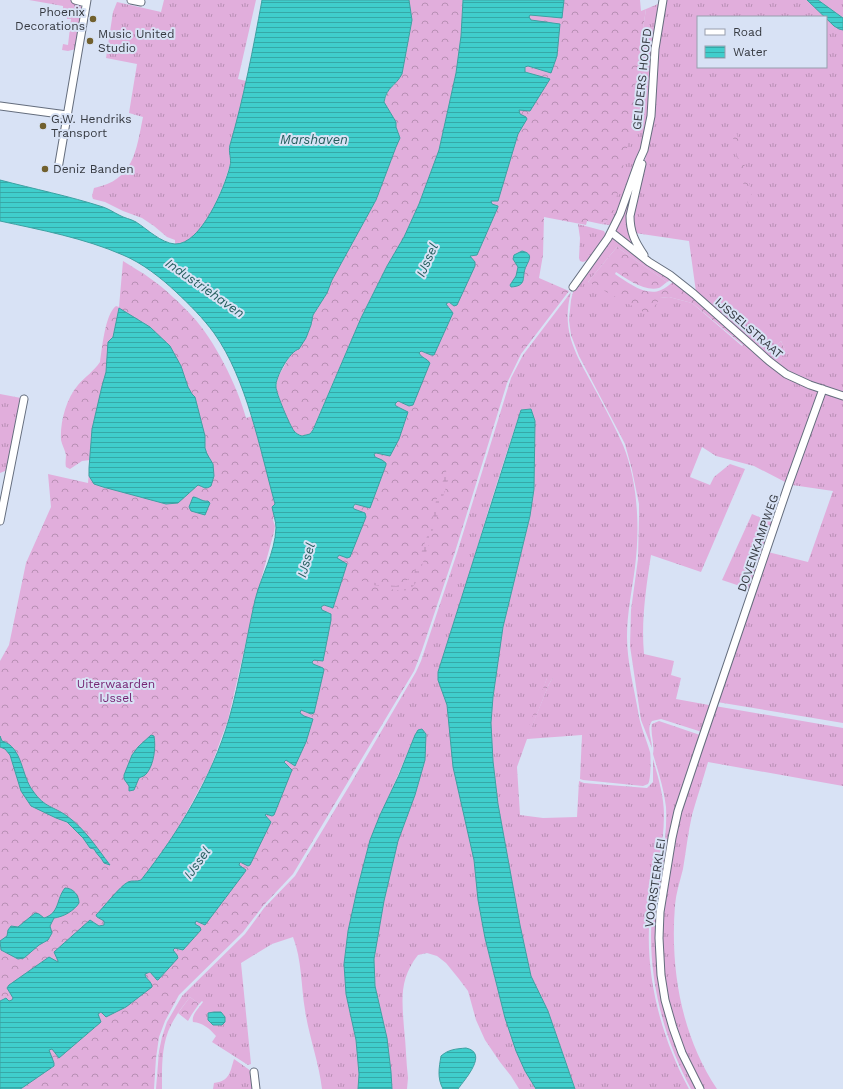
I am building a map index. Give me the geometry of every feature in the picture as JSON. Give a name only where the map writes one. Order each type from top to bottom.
[{"type":"street","points":[[58,169],[86,2],[75,0]]},
{"type":"street","points":[[132,0],[142,2]]},
{"type":"street","name":"GELDERS HOOFD","points":[[573,286],[611,232],[620,214],[638,161],[644,150],[651,116],[655,49],[664,0]]},
{"type":"street","points":[[0,106],[67,115]]},
{"type":"street","name":"IJSSELSTRAAT","points":[[644,150],[630,216],[630,223],[632,234],[649,262]]},
{"type":"street","name":"IJSSELSTRAAT","points":[[611,232],[649,262],[670,275],[694,294],[769,361],[786,374],[823,390],[843,396]]},
{"type":"street","name":"DOVENKAMPWEG","points":[[714,704],[788,486],[823,390]]},
{"type":"street","points":[[0,521],[4,479],[24,399]]},
{"type":"street","name":"VOORSTERKLEI","points":[[700,1089],[682,1053],[665,1000],[660,958],[660,912],[674,824],[714,704]]},
{"type":"street","points":[[254,1072],[256,1089]]},
{"type":"green space","points":[[29,0],[71,0],[81,5],[81,20],[76,49],[68,51],[62,50],[63,44],[68,45],[71,19],[67,19],[67,13],[63,12],[63,6]]},
{"type":"green space","points":[[164,0],[256,0],[238,79],[246,81],[236,130],[231,144],[230,165],[212,211],[200,229],[191,238],[183,243],[175,244],[175,240],[167,237],[142,218],[105,202],[93,199],[92,196],[94,188],[107,184],[118,178],[131,162],[138,141],[143,117],[129,113],[137,64],[106,58],[113,12],[117,2],[161,12]]},
{"type":"green space","name":"Uiterwaarden IJssel","points":[[409,0],[463,0],[461,36],[456,73],[439,150],[419,204],[404,237],[387,266],[361,318],[313,429],[310,434],[298,436],[273,520],[275,526],[274,532],[256,598],[228,720],[210,769],[177,830],[158,858],[106,926],[10,1002],[5,998],[0,1001],[0,661],[9,645],[26,563],[51,507],[48,474],[88,483],[90,460],[82,461],[70,469],[66,467],[66,455],[61,440],[63,418],[70,397],[78,385],[100,362],[109,316],[116,306],[119,307],[123,261],[144,274],[172,296],[192,316],[209,337],[231,378],[246,418],[282,406],[276,388],[278,377],[291,354],[306,338],[313,315],[327,293],[332,280],[376,200],[400,138],[396,127],[396,122],[384,102],[389,89],[402,74],[412,20]]},
{"type":"green space","points":[[529,0],[640,0],[641,11],[646,9],[640,48],[640,71],[637,103],[613,213],[608,220],[601,224],[587,221],[586,225],[544,217],[543,255],[539,278],[569,291],[521,354],[507,383],[455,552],[414,671],[293,874],[263,906],[243,932],[179,995],[165,1021],[159,1037],[154,1089],[13,1089],[49,1049],[99,1012],[173,949],[195,922],[320,608],[355,505],[395,400]]},
{"type":"green space","points":[[667,0],[807,0],[824,16],[697,16],[697,68],[827,68],[827,19],[839,29],[843,30],[843,394],[794,374],[786,369],[779,364],[785,350],[781,341],[768,355],[696,292],[689,241],[635,233],[633,216],[651,132],[660,31]]},
{"type":"green space","points":[[818,0],[843,0],[843,18]]},
{"type":"green space","points":[[660,4],[645,138],[624,198],[612,222],[609,225],[601,224],[608,220],[637,103],[640,71],[640,48],[646,9]]},
{"type":"green space","points":[[736,131],[753,199],[752,204],[748,204],[733,137],[733,133]]},
{"type":"green space","points":[[640,162],[628,219],[642,255],[617,234],[615,227]]},
{"type":"green space","points":[[578,224],[604,231],[606,235],[593,258],[583,262],[580,261],[579,258],[580,238]]},
{"type":"green space","points":[[614,236],[671,280],[667,282],[617,247],[588,282],[660,298],[669,297],[692,303],[742,346],[745,343],[819,394],[789,484],[754,466],[716,456],[702,447],[690,477],[710,485],[714,477],[730,464],[745,469],[701,572],[651,555],[644,617],[644,654],[674,661],[671,675],[681,678],[676,699],[709,705],[712,708],[702,732],[661,719],[652,721],[649,730],[652,748],[641,720],[630,646],[631,610],[638,559],[639,504],[625,444],[579,356],[571,335],[569,320],[574,288],[609,238]]},
{"type":"green space","points":[[617,247],[667,282],[659,288],[654,289],[642,287],[616,272],[615,274],[637,288],[649,292],[661,290],[674,281],[745,343],[744,346],[692,303],[669,297],[660,298],[649,315],[588,282]]},
{"type":"green space","points":[[571,292],[568,307],[569,333],[578,356],[623,445],[632,474],[635,490],[637,552],[628,619],[627,646],[629,665],[639,716],[650,752],[651,763],[649,782],[643,786],[583,780],[580,779],[582,735],[527,739],[517,767],[520,815],[543,818],[577,817],[579,781],[584,783],[647,788],[653,782],[653,759],[662,794],[664,827],[650,911],[649,957],[656,1003],[662,1025],[689,1089],[575,1089],[548,1011],[531,976],[498,804],[493,761],[491,723],[493,697],[503,627],[530,516],[534,489],[535,421],[531,409],[521,410],[488,511],[438,680],[447,705],[474,860],[478,900],[485,938],[505,1018],[525,1071],[536,1089],[519,1089],[485,1040],[476,1020],[468,991],[446,963],[437,956],[427,953],[418,955],[412,964],[403,990],[408,1078],[407,1089],[392,1089],[387,1038],[375,986],[374,959],[384,901],[398,841],[415,795],[425,760],[418,730],[370,840],[348,931],[344,964],[346,994],[356,1040],[359,1074],[358,1089],[322,1089],[319,1069],[307,1020],[300,964],[293,937],[272,944],[241,963],[251,1064],[248,1065],[212,1042],[216,1036],[208,1028],[193,1022],[194,1014],[203,1002],[202,1001],[199,1004],[190,997],[175,1018],[165,1040],[162,1089],[156,1089],[159,1051],[162,1037],[167,1022],[182,996],[245,934],[264,908],[295,876],[416,672],[457,553],[511,378],[523,355]],"holes":[[[547,678],[553,678],[549,684],[527,738]]]},
{"type":"green space","points":[[781,341],[785,350],[779,364],[768,355]]},
{"type":"green space","points":[[829,393],[843,399],[843,723],[717,702],[768,552],[808,562],[833,491],[792,485],[824,395]]},
{"type":"green space","points":[[0,394],[21,398],[7,467],[5,471],[0,473]]},
{"type":"green space","points":[[447,469],[450,470],[450,474],[418,579],[414,585],[411,588],[402,591],[361,582],[396,586],[404,583],[414,574],[432,522],[436,501]]},
{"type":"green space","points":[[752,514],[774,523],[752,590],[722,580]]},
{"type":"green space","points":[[547,678],[553,678],[549,684],[527,739],[524,739]]},
{"type":"green space","points":[[715,706],[843,728],[843,786],[708,762],[691,822],[683,869],[677,892],[674,929],[674,953],[677,977],[687,1024],[705,1068],[717,1089],[702,1089],[674,1027],[663,975],[661,912],[676,825]]},
{"type":"green space","points":[[659,721],[700,735],[677,811],[659,903],[664,1001],[698,1089],[691,1089],[672,1047],[659,1004],[654,981],[651,936],[652,913],[663,856],[666,819],[664,794],[653,754],[652,724]]},
{"type":"green space","points":[[190,997],[199,1004],[188,1021],[178,1013]]},
{"type":"green space","points":[[234,1059],[251,1071],[255,1089],[213,1089],[214,1083],[226,1078],[230,1072]]},
{"type":"water","points":[[262,0],[409,0],[412,20],[402,74],[387,93],[384,102],[396,122],[396,127],[400,138],[376,200],[332,280],[327,293],[313,315],[306,338],[299,349],[291,354],[280,371],[276,383],[278,396],[290,423],[294,431],[298,435],[302,436],[310,434],[313,430],[361,318],[387,266],[404,237],[419,204],[439,150],[456,73],[461,36],[463,0],[564,0],[562,18],[530,15],[529,17],[531,20],[560,24],[557,56],[551,73],[528,66],[525,67],[525,72],[550,79],[530,111],[519,110],[520,114],[527,119],[518,134],[498,201],[491,201],[492,204],[498,207],[477,255],[470,256],[475,262],[475,266],[457,305],[454,306],[449,302],[446,304],[453,313],[434,355],[421,351],[419,353],[430,363],[413,405],[409,406],[398,401],[395,404],[408,412],[399,439],[390,456],[376,453],[374,454],[375,457],[382,460],[386,463],[386,465],[370,508],[355,504],[353,507],[354,509],[365,513],[366,517],[350,557],[347,558],[339,555],[337,558],[347,564],[333,608],[324,605],[321,607],[322,610],[331,614],[331,620],[323,661],[314,660],[312,662],[324,670],[314,713],[311,714],[301,710],[300,713],[313,719],[306,742],[295,766],[286,760],[284,762],[292,770],[274,815],[265,815],[271,822],[250,865],[248,866],[240,862],[239,865],[246,870],[245,872],[205,925],[196,921],[195,924],[200,927],[201,930],[183,950],[175,948],[173,950],[178,958],[158,980],[150,972],[145,974],[152,987],[126,1007],[106,1017],[101,1012],[98,1014],[101,1022],[59,1058],[52,1049],[49,1050],[54,1066],[22,1088],[0,1089],[0,1001],[6,998],[9,1001],[12,1000],[13,998],[7,988],[9,985],[49,957],[58,962],[54,952],[90,920],[99,926],[104,925],[104,921],[96,915],[125,884],[130,881],[141,880],[181,823],[204,783],[222,741],[229,719],[240,675],[255,600],[273,546],[276,528],[272,507],[275,504],[258,438],[244,393],[225,351],[210,327],[191,306],[169,286],[130,258],[78,239],[0,221],[0,180],[103,207],[136,222],[165,241],[175,244],[185,242],[203,225],[217,200],[227,175],[230,163],[230,145],[252,55]]},
{"type":"water","points":[[807,0],[818,0],[843,18],[843,30],[834,26],[827,19],[827,16],[824,16]]},
{"type":"water","points":[[522,251],[526,252],[530,258],[525,269],[523,281],[520,285],[511,287],[510,285],[516,276],[518,267],[513,259],[514,255]]},
{"type":"water","points":[[119,308],[150,327],[170,346],[181,366],[188,387],[195,397],[205,436],[205,448],[213,464],[214,476],[211,486],[206,488],[198,485],[178,503],[166,504],[103,487],[94,484],[89,476],[92,429],[106,372],[108,342],[113,337]]},
{"type":"water","points":[[531,409],[535,421],[534,489],[530,516],[503,627],[493,697],[491,723],[493,761],[498,804],[531,976],[548,1011],[575,1089],[536,1089],[525,1071],[516,1051],[505,1018],[485,938],[478,900],[474,860],[453,767],[447,705],[438,680],[438,672],[521,410]]},
{"type":"water","points":[[193,497],[208,501],[210,503],[205,515],[191,511],[189,507]]},
{"type":"water","points":[[422,729],[426,734],[425,760],[415,795],[398,841],[384,901],[374,959],[375,986],[387,1038],[392,1089],[358,1089],[359,1074],[356,1040],[346,994],[344,964],[348,931],[370,840],[415,735],[418,730]]},
{"type":"water","points":[[151,735],[154,736],[155,745],[151,765],[146,774],[139,778],[134,790],[129,791],[129,786],[124,779],[124,775],[132,755]]},
{"type":"water","points":[[0,736],[2,741],[9,744],[14,749],[29,785],[37,797],[45,804],[73,821],[90,839],[110,865],[104,863],[94,849],[90,848],[83,838],[67,822],[31,806],[21,791],[10,755],[5,749],[0,747]]},
{"type":"water","points":[[65,888],[71,889],[75,892],[79,903],[68,913],[54,918],[50,926],[52,933],[48,940],[39,945],[24,958],[18,959],[1,950],[0,941],[7,936],[8,930],[11,926],[18,927],[35,913],[44,918],[49,916],[53,913]]},
{"type":"water","points":[[221,1012],[225,1017],[225,1022],[222,1025],[213,1025],[208,1020],[208,1013]]},
{"type":"water","points":[[466,1048],[473,1051],[475,1055],[475,1061],[470,1073],[458,1089],[443,1089],[439,1077],[441,1056],[456,1049]]},
{"type":"place","name":"Phoenix Decorations","points":[[93,19]]},
{"type":"place","name":"Music United Studio","points":[[90,41]]},
{"type":"place","name":"G.W. Hendriks Transport","points":[[43,126]]},
{"type":"place","name":"Deniz Banden","points":[[45,169]]},
{"type":"water label","name":"Marshaven","points":[[314,139]]},
{"type":"water label","name":"IJssel","points":[[427,260]]},
{"type":"water label","name":"Industriehaven","points":[[205,288]]},
{"type":"water label","name":"IJssel","points":[[306,560]]},
{"type":"water label","name":"IJssel","points":[[197,863]]}]
